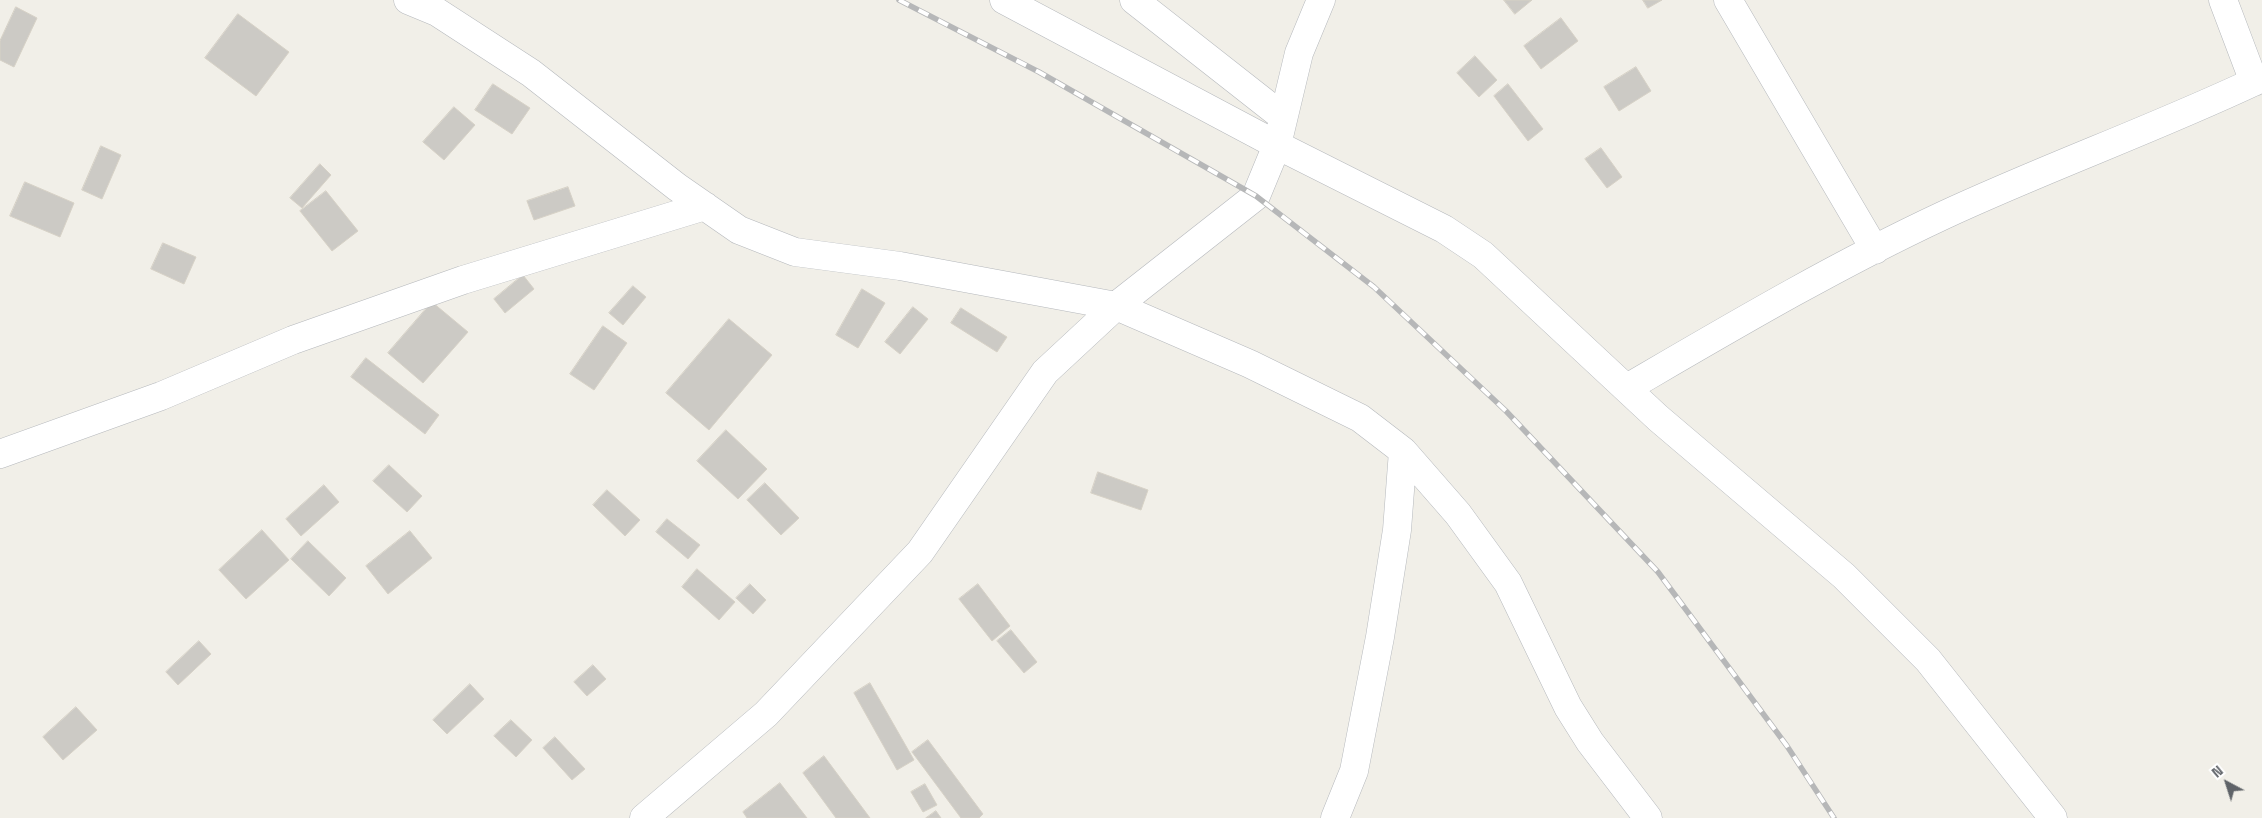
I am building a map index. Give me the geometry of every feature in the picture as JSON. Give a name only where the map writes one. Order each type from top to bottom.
[{"type":"street","points":[[408,0],[438,12],[531,73],[677,187],[739,230],[794,252],[900,266],[1116,306],[1250,364],[1360,418],[1403,451],[1458,514],[1508,583],[1568,707],[1590,742],[1648,818]]},
{"type":"street","points":[[1004,0],[1277,145],[1444,229],[1483,255],[1658,418],[1844,576],[1928,660],[2053,818]]},
{"type":"street","points":[[1134,0],[1283,117]]},
{"type":"street","points":[[644,818],[766,714],[920,552],[1045,372],[1116,306],[1256,196],[1277,145],[1299,53],[1321,0]]},
{"type":"street","points":[[1728,0],[1875,250]]},
{"type":"street","points":[[1627,388],[1812,281],[1942,216],[2216,100],[2258,80],[2223,0]]},
{"type":"street","points":[[0,454],[161,396],[292,340],[463,280],[705,206]]},
{"type":"street","points":[[1335,818],[1354,771],[1378,647],[1397,530],[1403,451]]},
{"type":"building","points":[[1504,0],[1532,0],[1515,14]]},
{"type":"building","points":[[1643,0],[1662,0],[1648,8]]},
{"type":"building","points":[[16,7],[37,18],[14,67],[0,60],[0,41]]},
{"type":"building","points":[[238,14],[289,52],[256,96],[205,58]]},
{"type":"building","points":[[1561,18],[1578,41],[1541,69],[1524,46]]},
{"type":"building","points":[[1475,56],[1497,80],[1479,97],[1457,73]]},
{"type":"building","points":[[1636,67],[1651,91],[1619,111],[1604,87]]},
{"type":"building","points":[[493,84],[530,108],[512,134],[475,110]]},
{"type":"building","points":[[1508,84],[1543,129],[1528,141],[1494,96]]},
{"type":"building","points":[[454,107],[475,125],[444,160],[423,142]]},
{"type":"building","points":[[101,146],[121,155],[102,199],[82,190]]},
{"type":"building","points":[[1601,148],[1622,177],[1607,188],[1585,159]]},
{"type":"building","points":[[320,164],[331,175],[302,208],[290,198]]},
{"type":"building","points":[[25,182],[74,203],[60,237],[10,216]]},
{"type":"building","points":[[568,187],[575,206],[534,220],[527,201]]},
{"type":"building","points":[[326,191],[358,231],[332,251],[300,211]]},
{"type":"building","points":[[163,243],[196,257],[184,284],[151,269]]},
{"type":"building","points":[[523,275],[534,289],[505,313],[494,299]]},
{"type":"building","points":[[633,286],[646,297],[623,325],[609,313]]},
{"type":"building","points":[[862,289],[885,303],[858,348],[836,335]]},
{"type":"building","points":[[432,302],[468,332],[423,383],[388,353]]},
{"type":"building","points":[[913,307],[928,319],[900,354],[885,342]]},
{"type":"building","points":[[961,308],[1007,337],[997,352],[951,323]]},
{"type":"building","points":[[729,319],[772,355],[709,430],[666,393]]},
{"type":"building","points":[[603,326],[627,343],[594,390],[570,374]]},
{"type":"building","points":[[366,358],[439,415],[425,434],[351,377]]},
{"type":"building","points":[[726,430],[767,469],[738,499],[697,461]]},
{"type":"building","points":[[389,465],[422,496],[407,512],[373,481]]},
{"type":"building","points":[[1098,472],[1148,490],[1141,510],[1091,493]]},
{"type":"building","points":[[765,483],[799,518],[781,535],[747,500]]},
{"type":"building","points":[[324,485],[339,502],[301,536],[286,519]]},
{"type":"building","points":[[607,490],[640,520],[625,536],[593,505]]},
{"type":"building","points":[[667,519],[700,545],[688,559],[656,532]]},
{"type":"building","points":[[262,530],[289,560],[246,599],[219,570]]},
{"type":"building","points":[[410,531],[432,558],[388,594],[366,566]]},
{"type":"building","points":[[308,541],[346,578],[329,596],[291,559]]},
{"type":"building","points":[[697,569],[735,602],[719,620],[682,587]]},
{"type":"building","points":[[750,584],[766,600],[753,614],[736,598]]},
{"type":"building","points":[[978,584],[1010,626],[992,641],[959,599]]},
{"type":"building","points":[[1011,630],[1037,662],[1024,673],[997,641]]},
{"type":"building","points":[[199,641],[211,654],[178,685],[166,672]]},
{"type":"building","points":[[593,665],[606,679],[587,696],[574,682]]},
{"type":"building","points":[[870,683],[914,760],[897,770],[854,693]]},
{"type":"building","points":[[470,684],[484,699],[447,734],[433,720]]},
{"type":"building","points":[[76,707],[97,730],[63,760],[43,737]]},
{"type":"building","points":[[511,720],[532,740],[516,757],[494,736]]},
{"type":"building","points":[[555,737],[585,769],[572,780],[543,748]]},
{"type":"building","points":[[928,740],[983,814],[979,818],[961,818],[912,752]]},
{"type":"building","points":[[824,756],[870,818],[836,818],[803,773]]},
{"type":"building","points":[[780,783],[807,818],[747,818],[743,812]]},
{"type":"building","points":[[925,784],[937,805],[923,812],[911,792]]},
{"type":"building","points":[[936,811],[941,818],[926,818]]},
{"type":"railway","points":[[899,0],[1039,72],[1256,196],[1374,287],[1506,411],[1658,572],[1787,746],[1834,818]]}]
